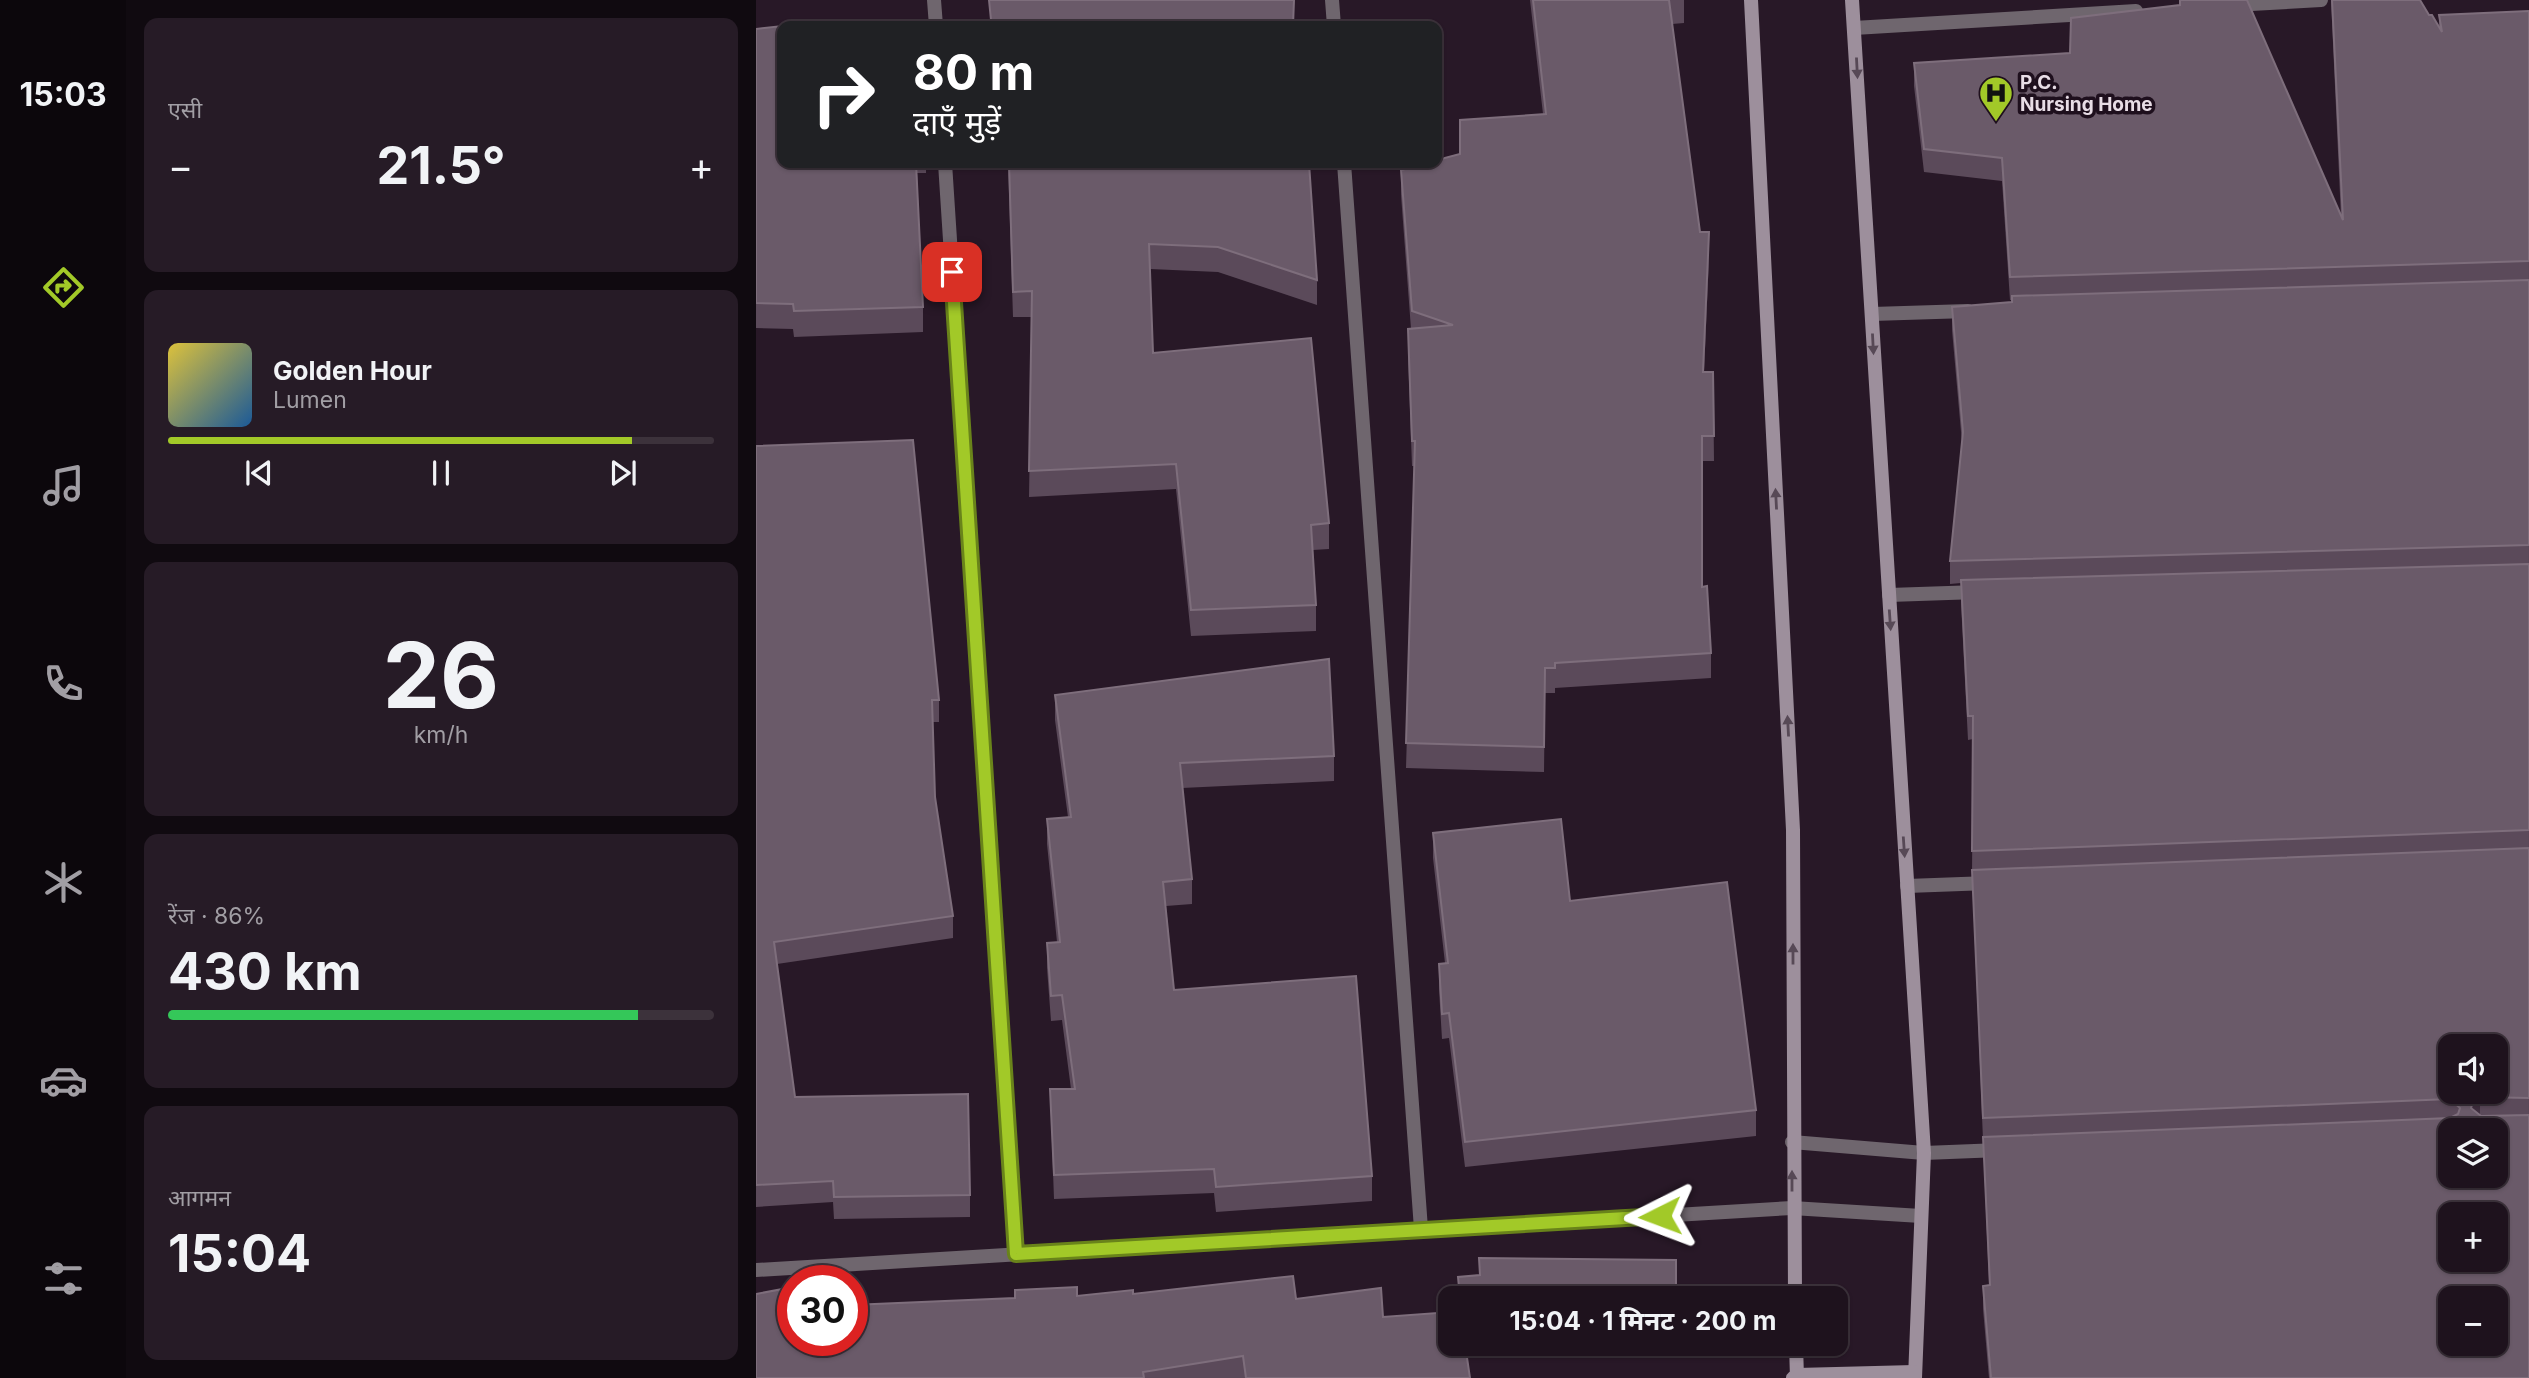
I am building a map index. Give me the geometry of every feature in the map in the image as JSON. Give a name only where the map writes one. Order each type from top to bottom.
[{"type":"main road","points":[[1751,0],[1793,830],[1792,1208],[1795,1286]]},
{"type":"main road","points":[[1796,1356],[1795,1377],[1915,1375],[1924,1153],[1852,0]]},
{"type":"street","points":[[934,0],[936,21]]},
{"type":"street","points":[[1332,0],[1334,21]]},
{"type":"street","points":[[2223,6],[2250,2],[2321,0]]},
{"type":"street","points":[[1854,28],[2154,10]]},
{"type":"street","points":[[944,168],[1016,1254]]},
{"type":"street","points":[[1344,168],[1421,1229]]},
{"type":"street","points":[[1871,314],[1983,311]]},
{"type":"street","points":[[1889,595],[2000,592]]},
{"type":"street","points":[[1907,886],[2004,882]]},
{"type":"street","points":[[1792,1142],[1924,1153],[2021,1149]]},
{"type":"street","points":[[756,1270],[1792,1208],[1921,1216]]},
{"type":"building","points":[[989,0],[1294,0],[1293,21],[958,21],[991,20]]},
{"type":"building","points":[[1533,0],[1669,0],[1700,232],[1709,232],[1703,372],[1713,372],[1714,436],[1702,436],[1702,587],[1707,586],[1711,653],[1555,663],[1555,668],[1545,668],[1544,747],[1406,743],[1415,441],[1412,441],[1408,329],[1453,325],[1412,311],[1401,170],[1442,168],[1442,159],[1460,154],[1460,120],[1546,114]]},
{"type":"building","points":[[2180,0],[2247,0],[2343,220],[2332,0],[2420,0],[2442,32],[2439,15],[2529,11],[2529,261],[2010,277],[2002,158],[1924,149],[1914,63],[2070,53],[2071,18],[2180,5]]},
{"type":"building","points":[[777,27],[777,168],[916,168],[923,307],[794,311],[793,304],[756,303],[756,29]]},
{"type":"building","points":[[1009,168],[1309,168],[1317,280],[1218,247],[1149,244],[1153,353],[1311,338],[1329,523],[1311,525],[1316,605],[1191,610],[1176,464],[1029,471],[1032,291],[1013,292]]},
{"type":"building","points":[[2529,280],[2529,545],[1950,561],[1963,432],[1952,307],[2012,302],[2012,296]]},
{"type":"building","points":[[913,440],[939,700],[932,700],[935,797],[953,916],[774,942],[795,1097],[968,1094],[970,1195],[834,1197],[833,1181],[756,1185],[756,446]]},
{"type":"building","points":[[2529,564],[2529,830],[1972,851],[1973,716],[1968,716],[1961,580]]},
{"type":"building","points":[[1329,659],[1334,756],[1180,763],[1192,879],[1163,882],[1174,990],[1356,976],[1372,1176],[1216,1187],[1214,1169],[1054,1175],[1050,1089],[1075,1089],[1062,995],[1051,996],[1047,943],[1060,942],[1047,819],[1071,817],[1055,695]]},
{"type":"building","points":[[1561,819],[1570,901],[1727,882],[1756,1110],[1465,1142],[1449,1013],[1442,1014],[1439,964],[1448,963],[1433,833]]},
{"type":"building","points":[[2529,848],[2529,1098],[2508,1098],[2508,1034],[2438,1034],[2438,1099],[1983,1118],[1972,870]]},
{"type":"building","points":[[2456,1104],[2472,1104],[2471,1108],[2481,1116],[2529,1115],[2529,1378],[1991,1378],[1983,1286],[1990,1285],[1983,1137],[2438,1118],[2438,1188],[2508,1188],[2508,1118],[2450,1118],[2458,1114],[2460,1108]]},
{"type":"building","points":[[1479,1258],[1676,1260],[1676,1286],[1459,1286],[1458,1277],[1480,1275]]},
{"type":"building","points":[[1293,1276],[1296,1299],[1381,1288],[1383,1317],[1438,1313],[1438,1356],[1467,1356],[1470,1378],[1246,1378],[1243,1356],[1143,1372],[1144,1378],[756,1378],[756,1294],[777,1290],[777,1356],[868,1356],[868,1304],[1015,1298],[1015,1290],[1077,1287],[1077,1296],[1133,1290],[1133,1294]]},
{"type":"place","name":"P.C. Nursing Home","points":[[1996,123]]},
{"type":"route","points":[[952,272],[1016,1254],[1660,1216]]}]
